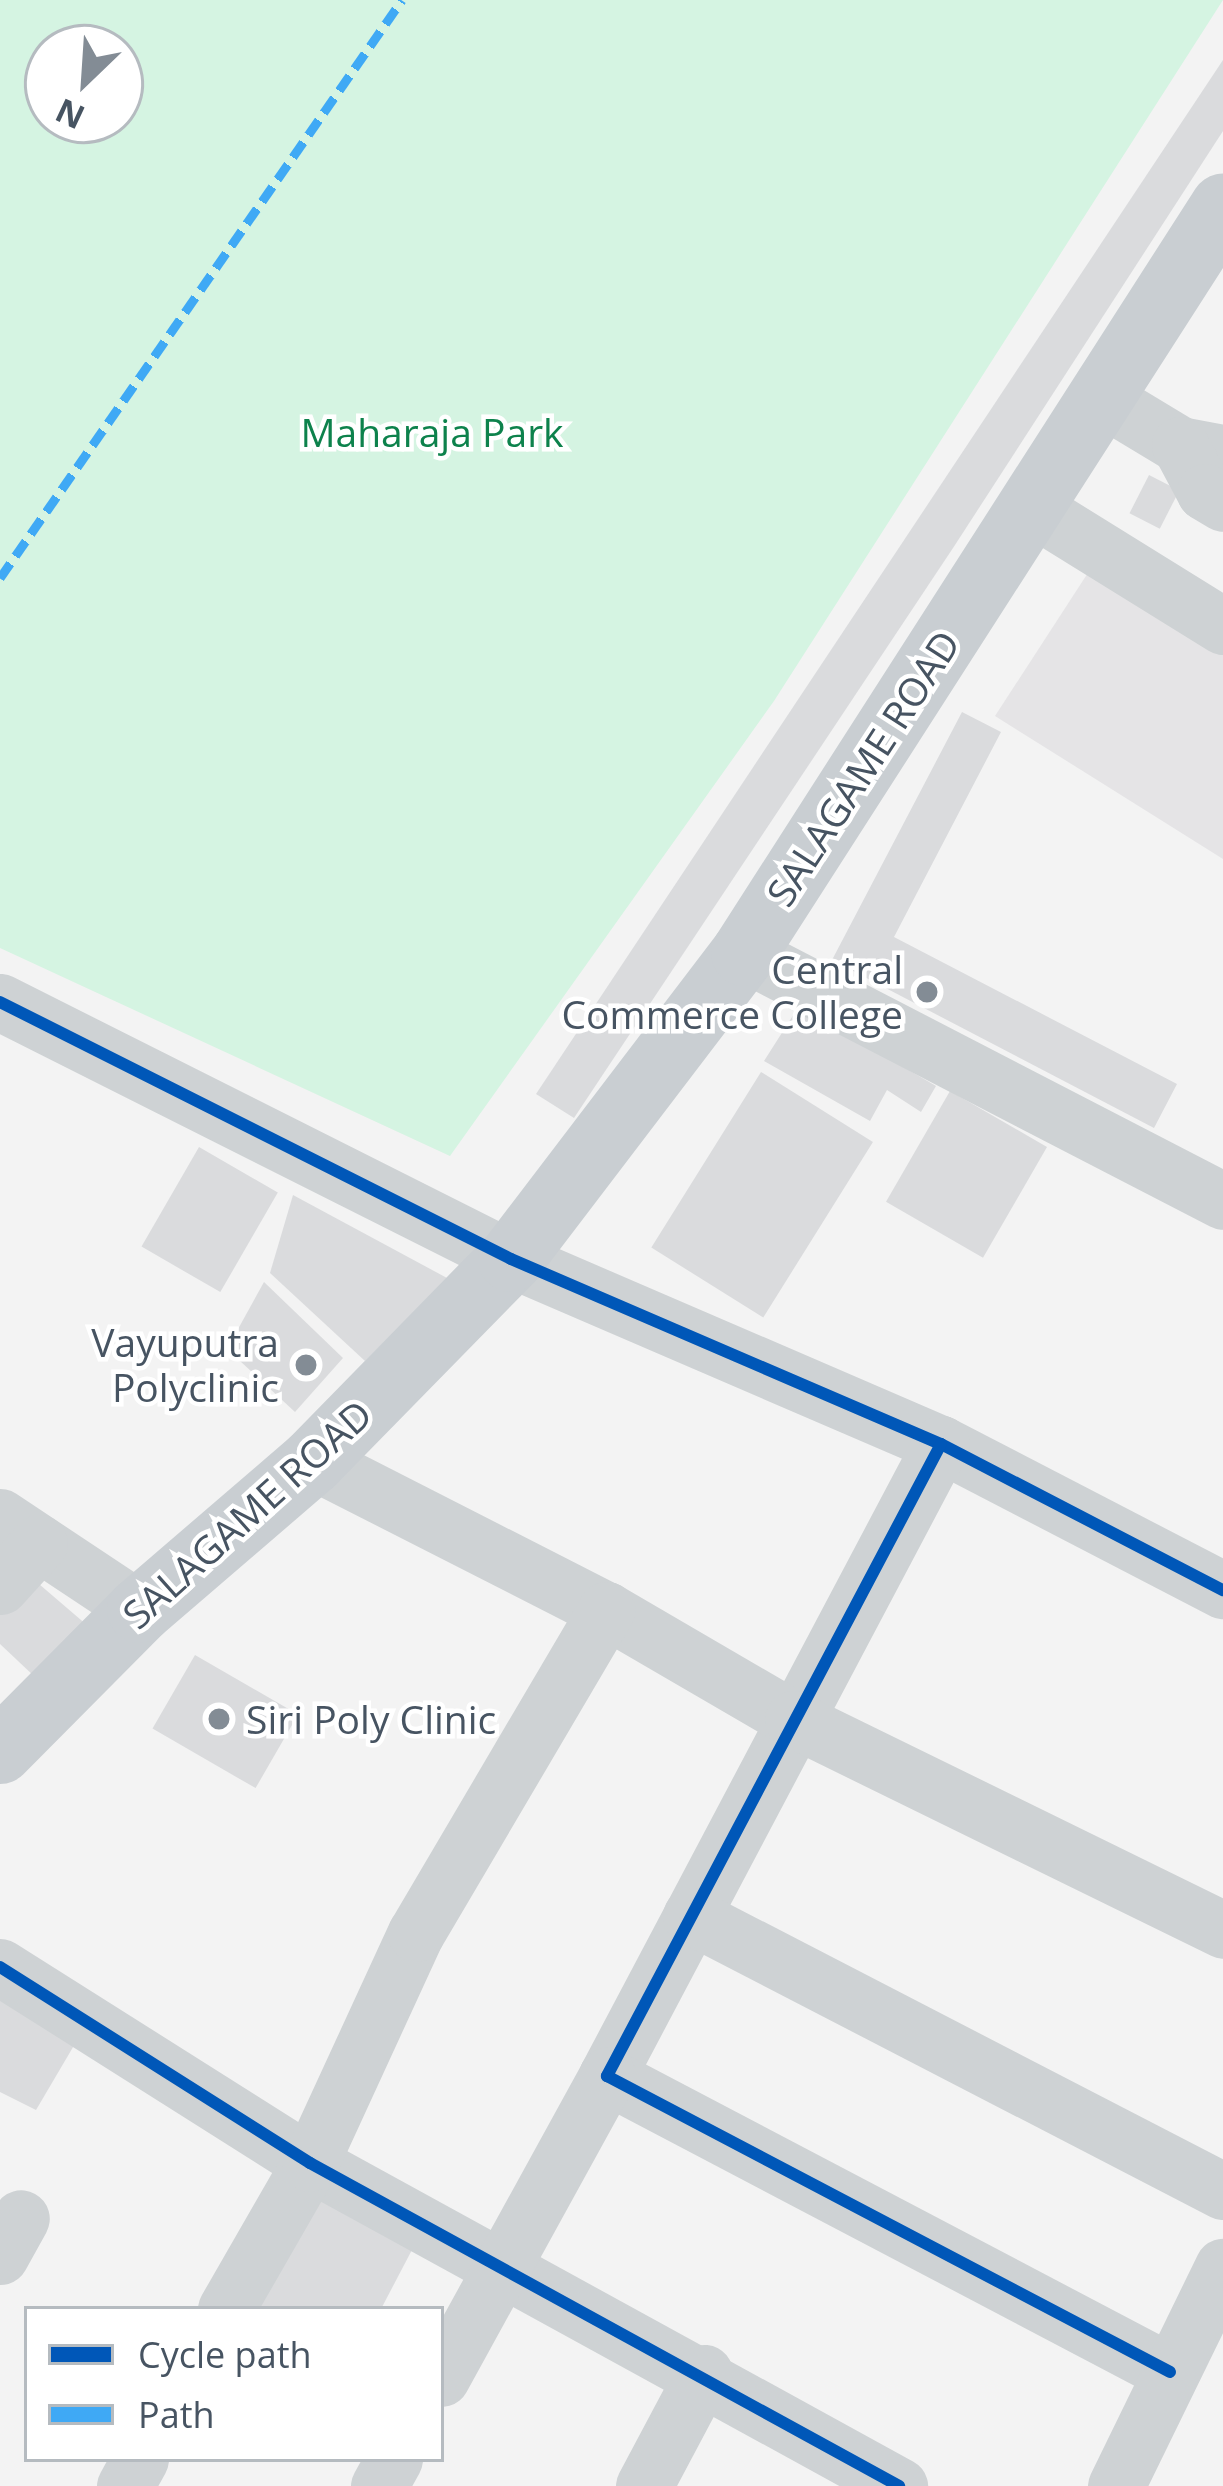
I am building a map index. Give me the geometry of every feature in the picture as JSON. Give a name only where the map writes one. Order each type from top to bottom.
[{"type":"main road","name":"SALAGAME ROAD","points":[[0,1750],[140,1610],[313,1461],[511,1259],[744,953],[1223,207]]},
{"type":"street","points":[[1102,398],[1201,449],[1205,493],[1223,503]]},
{"type":"street","points":[[1031,508],[1223,626]]},
{"type":"street","points":[[744,953],[1223,1201]]},
{"type":"street","points":[[0,1002],[511,1259],[940,1444],[1223,1590]]},
{"type":"street","points":[[444,2373],[504,2270],[940,1444]]},
{"type":"street","points":[[313,1461],[606,1610],[793,1719],[1223,1930]]},
{"type":"street","points":[[0,1586],[19,1530],[140,1610]]},
{"type":"street","points":[[228,2306],[310,2163],[416,1933],[606,1610]]},
{"type":"street","points":[[691,1916],[1223,2191]]},
{"type":"street","points":[[0,1967],[310,2163],[704,2373],[894,2485]]},
{"type":"street","points":[[607,2076],[1170,2372]]},
{"type":"street","points":[[1116,2486],[1223,2267]]},
{"type":"street","points":[[644,2486],[704,2373]]},
{"type":"shaded area","points":[[1095,562],[1223,644],[1223,859],[995,716]]},
{"type":"green space","name":"Maharaja Park","points":[[0,0],[1223,0],[774,701],[450,1156],[0,948]]},
{"type":"building","points":[[1223,60],[1223,131],[955,545],[574,1118],[536,1094]]},
{"type":"building","points":[[1149,475],[1179,490],[1160,529],[1129,513]]},
{"type":"building","points":[[962,712],[1001,732],[894,937],[1177,1084],[1154,1128],[832,960]]},
{"type":"building","points":[[799,1006],[936,1086],[921,1112],[887,1090],[870,1121],[764,1061]]},
{"type":"building","points":[[761,1072],[873,1142],[763,1317],[651,1248]]},
{"type":"building","points":[[950,1091],[1047,1147],[983,1258],[886,1202]]},
{"type":"building","points":[[199,1147],[278,1192],[220,1292],[142,1247]]},
{"type":"building","points":[[293,1195],[447,1278],[365,1361],[270,1273]]},
{"type":"building","points":[[264,1282],[343,1358],[295,1412],[227,1349]]},
{"type":"building","points":[[32,1578],[88,1626],[35,1677],[0,1644],[0,1609]]},
{"type":"building","points":[[195,1655],[298,1714],[256,1788],[152,1729]]},
{"type":"building","points":[[0,1994],[79,2037],[36,2110],[0,2092]]},
{"type":"building","points":[[320,2196],[414,2246],[383,2306],[260,2306]]},
{"type":"marked path","points":[[0,578],[402,0]]},
{"type":"cycle path","points":[[0,1002],[511,1259],[941,1444],[1223,1590]]},
{"type":"cycle path","points":[[941,1444],[607,2076],[1170,2372]]},
{"type":"cycle path","points":[[0,1967],[310,2163],[899,2486]]},
{"type":"place","name":"Central Commerce College","points":[[927,992]]},
{"type":"place","name":"Vayuputra Polyclinic","points":[[306,1365]]},
{"type":"place","name":"Siri Poly Clinic","points":[[219,1719]]}]
